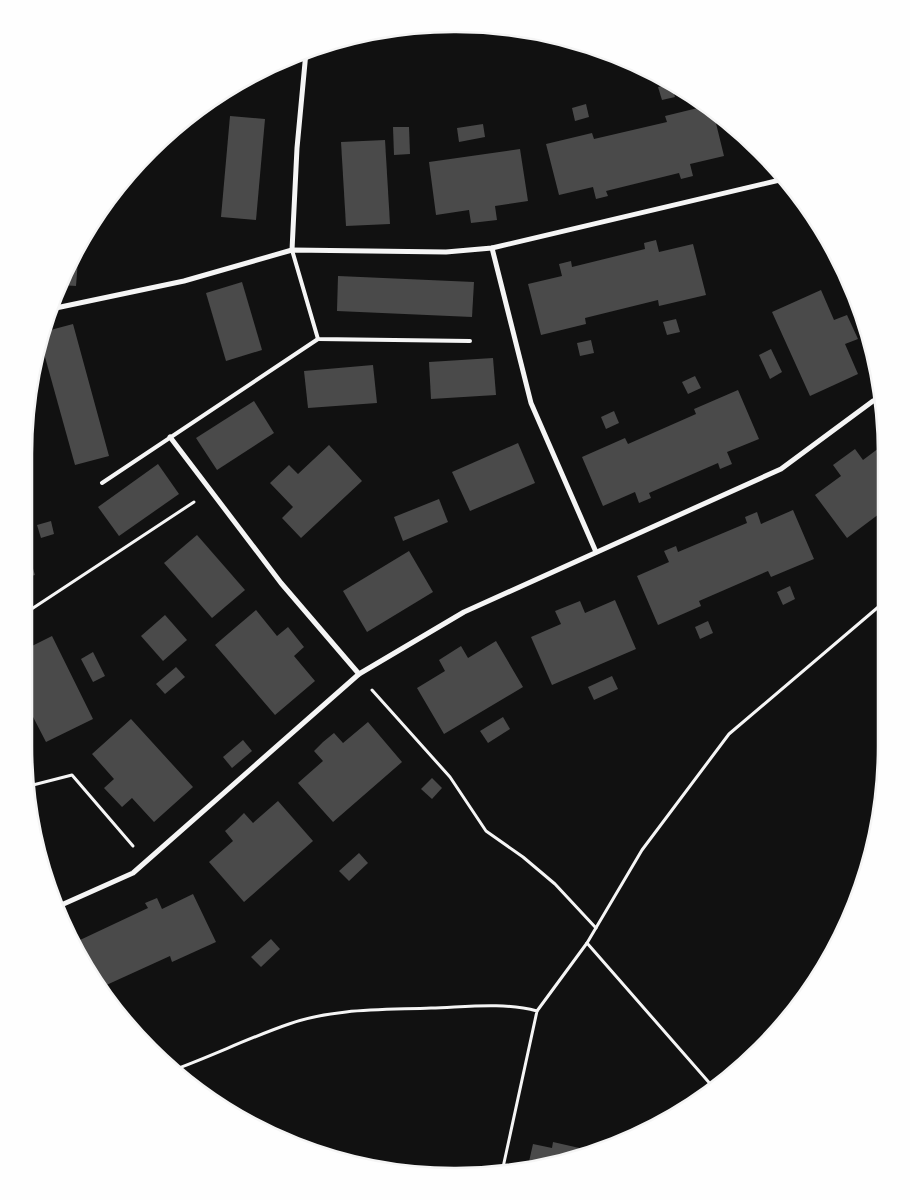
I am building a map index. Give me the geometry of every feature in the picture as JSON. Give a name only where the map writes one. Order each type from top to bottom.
[{"type":"street","points":[[292,250],[297,148],[305,60]]},
{"type":"street","points":[[60,307],[184,281],[292,250],[446,252],[492,248],[777,181]]},
{"type":"street","points":[[492,248],[531,403],[596,552]]},
{"type":"street","points":[[64,904],[133,873],[359,674],[464,612],[781,469],[874,401]]},
{"type":"street","points":[[170,437],[281,583],[359,674]]},
{"type":"lane","points":[[292,250],[318,339]]},
{"type":"lane","points":[[102,483],[318,339],[470,341]]},
{"type":"path","points":[[32,609],[211,491]]},
{"type":"path","points":[[504,1165],[537,1010],[587,943],[642,850],[729,734],[878,606]]},
{"type":"path","points":[[359,674],[450,777],[486,831],[523,857],[555,884],[596,928]]},
{"type":"path","points":[[34,785],[72,775],[146,862]]},
{"type":"path","points":[[587,943],[709,1082]]},
{"type":"path","points":[[181,1067],[207,1058],[290,1023],[342,1012],[488,1006],[524,1007],[537,1010]]},
{"type":"building","points":[[658,87],[666,89],[674,94],[675,97],[662,100]]},
{"type":"building","points":[[586,104],[589,117],[575,121],[572,108]]},
{"type":"building","points":[[696,108],[716,123],[724,156],[690,164],[693,176],[681,179],[679,173],[606,191],[608,196],[596,199],[593,187],[559,195],[546,144],[592,133],[594,139],[667,122],[665,116]]},
{"type":"building","points":[[230,116],[265,119],[256,220],[221,217]]},
{"type":"building","points":[[483,124],[485,137],[459,142],[457,128]]},
{"type":"building","points":[[393,127],[409,127],[410,154],[394,155]]},
{"type":"building","points":[[385,140],[390,224],[346,226],[341,142]]},
{"type":"building","points":[[520,149],[528,201],[495,206],[497,220],[471,223],[469,210],[436,215],[429,162]]},
{"type":"building","points":[[656,240],[659,252],[693,244],[706,295],[659,306],[658,300],[585,318],[586,324],[541,335],[528,284],[562,276],[559,264],[571,261],[572,267],[645,249],[644,243]]},
{"type":"building","points":[[78,265],[76,286],[68,285]]},
{"type":"building","points":[[338,276],[474,282],[472,317],[337,311]]},
{"type":"building","points":[[242,282],[262,350],[226,361],[206,293]]},
{"type":"building","points":[[821,290],[834,320],[847,315],[858,339],[845,344],[858,374],[810,396],[772,312]]},
{"type":"building","points":[[676,319],[680,332],[667,335],[663,322]]},
{"type":"building","points":[[73,324],[109,456],[75,465],[45,356],[52,330]]},
{"type":"building","points":[[591,340],[594,353],[580,356],[577,343]]},
{"type":"building","points":[[771,349],[782,372],[770,379],[759,355]]},
{"type":"building","points":[[493,358],[496,395],[431,399],[429,362]]},
{"type":"building","points":[[373,365],[377,403],[308,408],[304,371]]},
{"type":"building","points":[[695,376],[701,388],[688,394],[682,382]]},
{"type":"building","points":[[738,390],[759,439],[727,452],[732,464],[720,469],[718,463],[649,493],[651,498],[639,503],[635,492],[603,506],[582,457],[625,438],[628,444],[696,414],[694,409]]},
{"type":"building","points":[[254,401],[274,433],[217,470],[196,438]]},
{"type":"building","points":[[614,411],[619,423],[606,429],[601,417]]},
{"type":"building","points":[[518,443],[535,483],[470,511],[452,472]]},
{"type":"building","points":[[329,445],[362,481],[301,538],[282,518],[293,507],[270,483],[289,465],[298,474]]},
{"type":"building","points":[[855,449],[863,460],[878,449],[878,515],[847,538],[815,495],[841,476],[833,465]]},
{"type":"building","points":[[158,464],[179,494],[119,536],[98,507]]},
{"type":"building","points":[[439,499],[448,522],[403,541],[394,517]]},
{"type":"building","points":[[793,510],[814,559],[771,577],[768,571],[699,601],[701,606],[658,625],[637,576],[669,562],[664,551],[676,546],[678,552],[747,523],[745,517],[757,512],[761,524]]},
{"type":"building","points":[[51,521],[54,534],[41,538],[37,525]]},
{"type":"building","points":[[197,535],[245,590],[212,618],[164,563]]},
{"type":"building","points":[[409,551],[433,592],[367,632],[343,591]]},
{"type":"building","points":[[790,586],[795,599],[783,605],[777,592]]},
{"type":"building","points":[[615,600],[636,649],[552,685],[531,637],[561,624],[555,611],[580,601],[585,613]]},
{"type":"building","points":[[256,610],[277,636],[288,627],[304,647],[294,656],[315,681],[275,715],[215,645]]},
{"type":"building","points":[[165,615],[187,640],[163,661],[141,636]]},
{"type":"building","points":[[708,621],[713,633],[700,639],[695,627]]},
{"type":"building","points":[[52,636],[93,719],[46,742],[32,715],[32,646]]},
{"type":"building","points":[[496,641],[523,687],[444,734],[417,688],[445,671],[439,660],[461,646],[468,658]]},
{"type":"building","points":[[93,652],[105,676],[93,682],[81,659]]},
{"type":"building","points":[[176,667],[185,677],[165,694],[156,684]]},
{"type":"building","points":[[612,676],[618,689],[594,700],[588,687]]},
{"type":"building","points":[[503,717],[510,729],[488,743],[480,731]]},
{"type":"building","points":[[131,719],[193,787],[154,822],[132,798],[122,807],[104,788],[114,779],[92,754]]},
{"type":"building","points":[[368,722],[402,762],[333,822],[298,783],[323,761],[314,751],[323,742],[334,733],[343,743]]},
{"type":"building","points":[[243,740],[252,751],[232,768],[223,757]]},
{"type":"building","points":[[432,778],[442,788],[432,799],[421,789]]},
{"type":"building","points":[[278,801],[313,841],[244,902],[209,862],[233,841],[225,831],[244,813],[253,823]]},
{"type":"building","points":[[359,853],[368,863],[349,881],[339,871]]},
{"type":"building","points":[[193,894],[216,942],[172,962],[170,956],[107,985],[80,940],[148,908],[145,903],[157,898],[162,909]]},
{"type":"building","points":[[271,939],[280,949],[261,967],[251,957]]},
{"type":"building","points":[[553,1142],[580,1148],[529,1160],[533,1144],[552,1148]]}]
